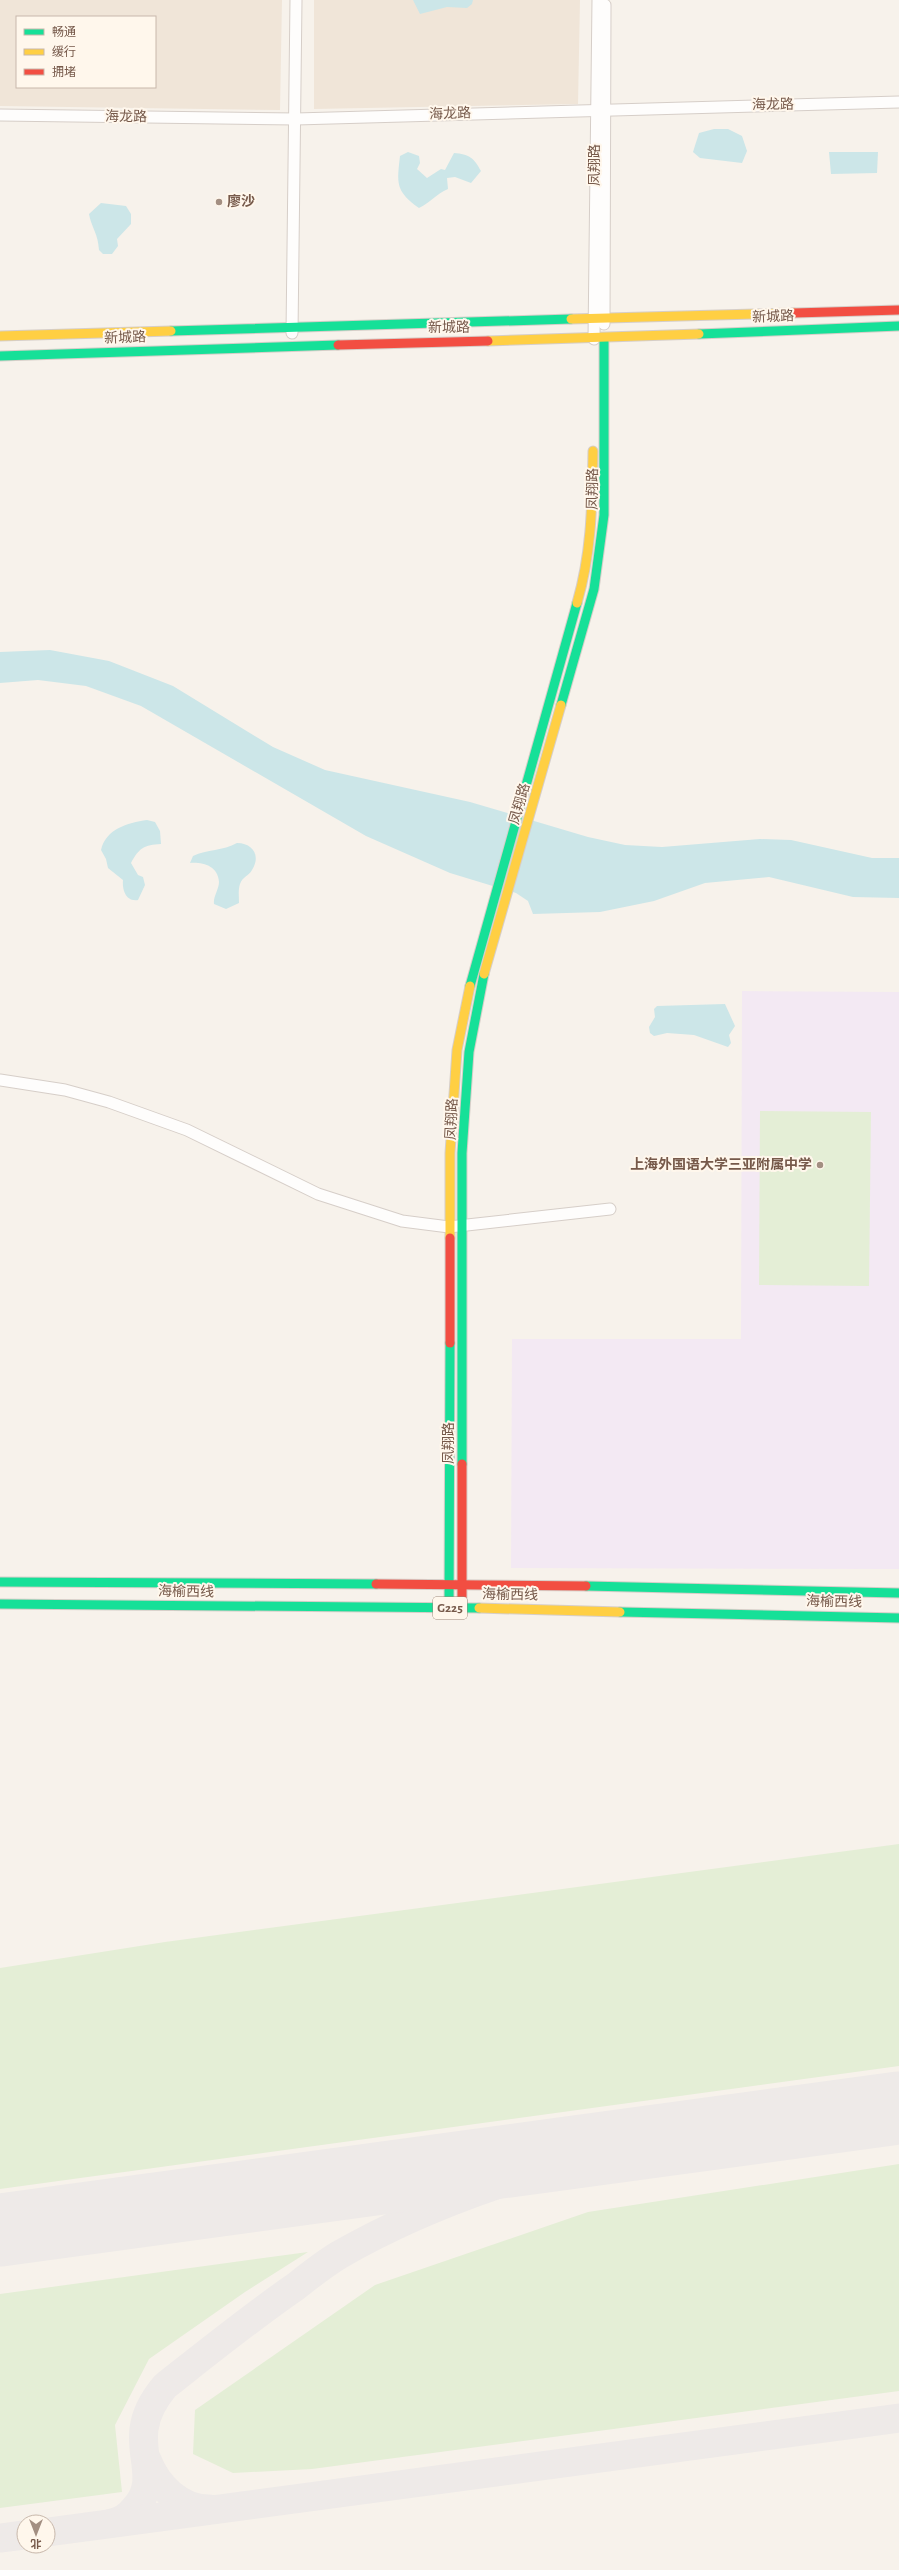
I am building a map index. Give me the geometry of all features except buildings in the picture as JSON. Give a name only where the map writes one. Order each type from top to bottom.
[{"type":"main road","name":"新城路","points":[[0,336],[899,310]]},
{"type":"main road","name":"新城路","points":[[0,356],[292,346],[596,344],[899,326]]},
{"type":"main road","name":"凤翔路","points":[[594,389],[596,344]]},
{"type":"main road","name":"凤翔路","points":[[462,1608],[462,1153],[469,1052],[483,977],[594,590],[604,515],[596,344]]},
{"type":"main road","name":"凤翔路","points":[[449,1608],[450,1153],[457,1050],[472,974],[587,568],[592,532],[593,444]]},
{"type":"main road","name":"海榆西线","points":[[0,1582],[462,1585],[899,1593]]},
{"type":"main road","name":"海榆西线","points":[[0,1604],[462,1608],[899,1618]]},
{"type":"street","points":[[292,346],[296,119],[296,0]]},
{"type":"street","name":"凤翔路","points":[[596,344],[599,319],[598,0]]},
{"type":"street","name":"凤翔路","points":[[599,110],[605,0]]},
{"type":"street","name":"海龙路","points":[[0,115],[296,119],[899,102]]},
{"type":"street","points":[[0,1080],[65,1090],[109,1102],[187,1130],[318,1194],[402,1221],[449,1227],[610,1209]]},
{"type":"shaded area","points":[[0,0],[282,0],[280,110],[0,106]]},
{"type":"shaded area","points":[[314,0],[580,0],[578,104],[314,109]]},
{"type":"shaded area","name":"上海外国语大学三亚附属中学","points":[[742,991],[899,992],[899,1569],[511,1568],[512,1339],[741,1339]]},
{"type":"green space","points":[[760,1111],[871,1112],[869,1286],[759,1285]]},
{"type":"green space","points":[[899,1844],[899,2066],[0,2189],[0,1968],[165,1942]]},
{"type":"green space","points":[[899,2164],[899,2391],[312,2469],[233,2473],[193,2454],[195,2410],[375,2285],[588,2212]]},
{"type":"green space","points":[[308,2252],[245,2292],[149,2359],[115,2425],[122,2492],[0,2508],[0,2294]]},
{"type":"water","points":[[413,0],[473,0],[472,4],[467,8],[447,7],[420,14]]},
{"type":"water","points":[[714,129],[728,129],[742,136],[747,151],[742,163],[700,158],[693,152],[699,133]]},
{"type":"water","points":[[408,152],[419,156],[420,163],[417,169],[427,178],[441,169],[445,170],[454,153],[464,154],[473,160],[481,171],[471,183],[455,177],[447,178],[448,189],[419,208],[405,196],[399,186],[398,173],[400,156]]},
{"type":"water","points":[[829,152],[878,152],[877,173],[831,174]]},
{"type":"water","points":[[101,203],[126,206],[131,214],[131,224],[117,239],[118,246],[112,254],[103,254],[99,250],[89,214]]},
{"type":"water","points":[[50,650],[109,661],[173,686],[273,747],[325,770],[470,802],[588,837],[625,845],[662,847],[760,839],[791,840],[872,858],[899,858],[899,898],[853,897],[769,877],[705,883],[654,901],[600,912],[533,914],[528,901],[516,893],[450,873],[366,836],[141,706],[86,686],[38,680],[0,683],[0,652]]},
{"type":"water","points":[[147,820],[155,822],[160,831],[161,844],[146,846],[137,854],[131,863],[138,875],[143,877],[145,885],[138,900],[134,900],[130,899],[124,891],[123,880],[108,868],[106,859],[101,850],[107,837],[118,828]]},
{"type":"water","points":[[237,843],[247,845],[251,848],[254,851],[256,860],[251,872],[240,884],[239,903],[226,909],[214,904],[219,882],[216,872],[205,864],[190,863],[193,856],[232,846]]},
{"type":"water","points":[[725,1004],[735,1026],[729,1035],[731,1043],[728,1047],[694,1035],[667,1033],[654,1036],[650,1033],[649,1027],[655,1017],[654,1009],[657,1006]]},
{"type":"taxiway","points":[[112,2523],[125,2518],[142,2499],[146,2489],[147,2470],[143,2440],[145,2423],[151,2406],[165,2386],[245,2323],[328,2262],[377,2235],[416,2216],[496,2185],[579,2160],[662,2140]]},
{"type":"taxiway","points":[[0,2231],[29,2226]]},
{"type":"taxiway","points":[[56,2531],[899,2418]]},
{"type":"taxiway","points":[[147,2460],[157,2479],[171,2494],[188,2505],[209,2509]]},
{"type":"taxiway","points":[[0,2538],[16,2536]]},
{"type":"runway","points":[[0,2230],[899,2108]]},
{"type":"traffic: fast","points":[[171,331],[571,319]]},
{"type":"traffic: fast","points":[[699,334],[899,326]]},
{"type":"traffic: fast","points":[[561,705],[594,589],[604,515],[604,339]]},
{"type":"traffic: fast","points":[[0,356],[338,345]]},
{"type":"traffic: fast","points":[[470,986],[577,603]]},
{"type":"traffic: fast","points":[[462,1464],[462,1153],[469,1052],[484,974]]},
{"type":"traffic: fast","points":[[449,1608],[450,1343]]},
{"type":"traffic: fast","points":[[0,1582],[376,1584]]},
{"type":"traffic: fast","points":[[586,1586],[899,1593]]},
{"type":"traffic: fast","points":[[0,1604],[479,1608]]},
{"type":"traffic: fast","points":[[620,1612],[899,1618]]},
{"type":"traffic: slow","points":[[571,319],[794,313]]},
{"type":"traffic: slow","points":[[0,336],[171,331]]},
{"type":"traffic: slow","points":[[488,341],[699,334]]},
{"type":"traffic: slow","points":[[577,603],[586,565],[590,528],[593,451]]},
{"type":"traffic: slow","points":[[484,974],[561,705]]},
{"type":"traffic: slow","points":[[450,1238],[450,1153],[457,1050],[470,986]]},
{"type":"traffic: slow","points":[[479,1608],[620,1612]]},
{"type":"traffic: jam","points":[[794,313],[899,310]]},
{"type":"traffic: jam","points":[[338,345],[488,341]]},
{"type":"traffic: jam","points":[[450,1238],[450,1343]]},
{"type":"traffic: jam","points":[[462,1464],[462,1608]]},
{"type":"traffic: jam","points":[[376,1584],[586,1586]]},
{"type":"place","name":"廖沙","points":[[219,202]]},
{"type":"place","name":"上海外国语大学三亚附属中学","points":[[820,1165]]}]
